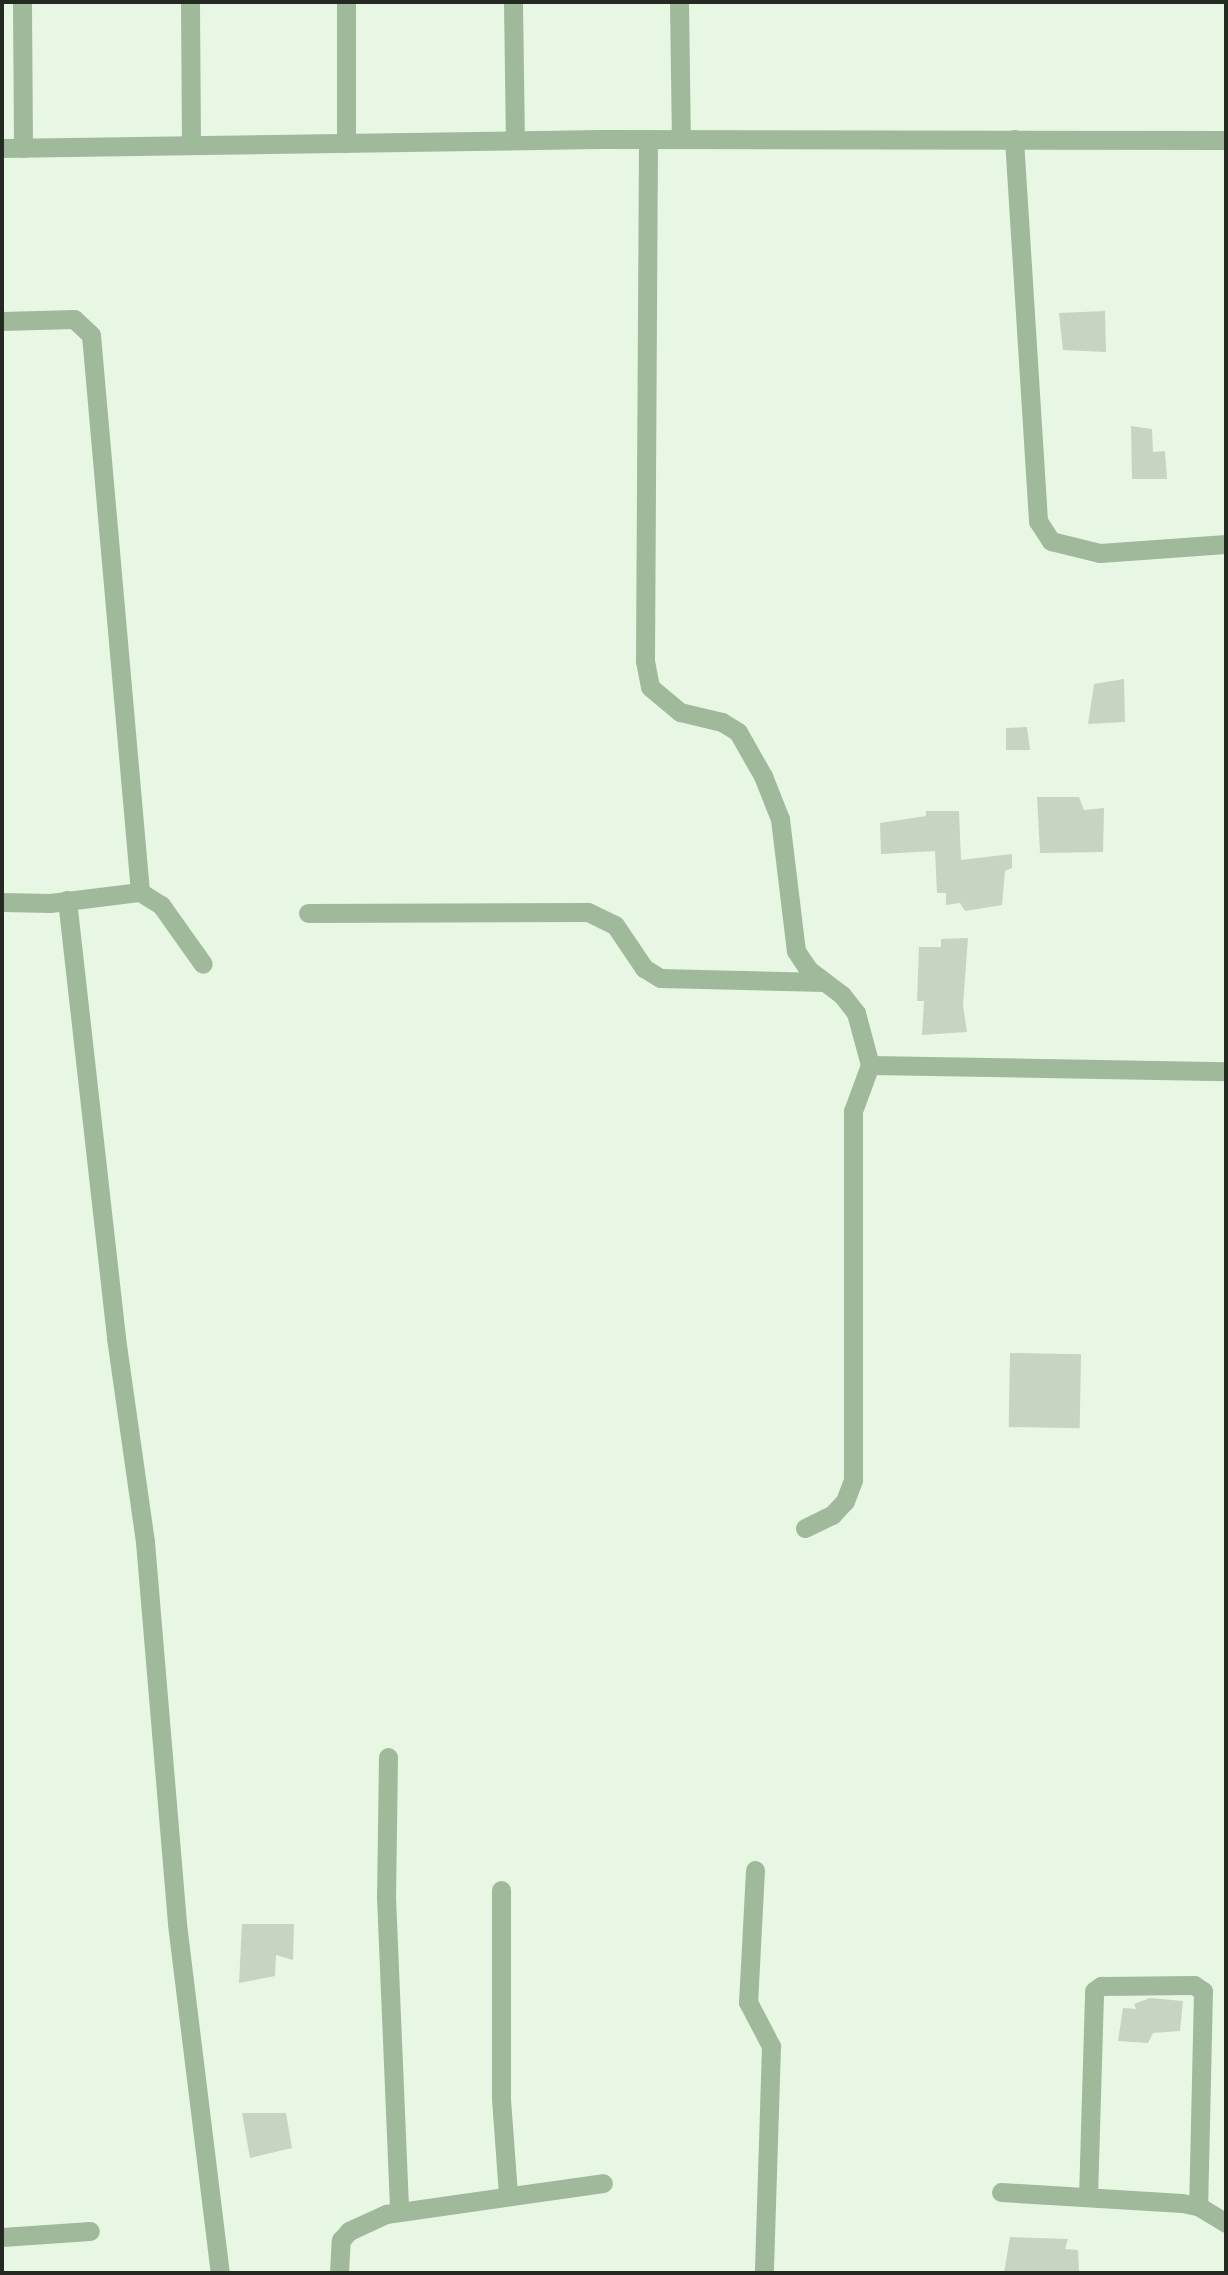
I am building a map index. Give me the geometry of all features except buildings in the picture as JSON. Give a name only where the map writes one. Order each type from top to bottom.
[{"type":"street","points":[[22,2],[23,148]]},
{"type":"street","points":[[190,2],[191,145]]},
{"type":"street","points":[[346,2],[346,143]]},
{"type":"street","points":[[513,2],[514,140]]},
{"type":"street","points":[[679,2],[681,139]]},
{"type":"street","points":[[2,148],[648,139],[1226,140]]},
{"type":"street","points":[[648,139],[645,661],[650,687],[680,712],[722,722],[738,732],[763,776],[780,819],[796,951],[824,982],[842,995],[856,1013],[870,1065],[853,1111],[853,1480],[845,1501],[832,1515],[805,1528]]},
{"type":"street","points":[[1014,139],[1038,521],[1051,541],[1100,553],[1226,544]]},
{"type":"street","points":[[2,321],[74,319],[91,335],[140,892]]},
{"type":"street","points":[[2,902],[67,900],[140,892],[161,905],[203,964]]},
{"type":"street","points":[[67,900],[116,1338],[143,1529],[177,1924],[220,2273]]},
{"type":"street","points":[[308,914],[588,912],[614,925],[644,968],[660,978],[824,982]]},
{"type":"street","points":[[870,1065],[1226,1071]]},
{"type":"street","points":[[388,1757],[386,1897],[399,2212]]},
{"type":"street","points":[[755,1870],[748,2002],[771,2046],[764,2273]]},
{"type":"street","points":[[501,1889],[501,2099],[508,2194]]},
{"type":"street","points":[[1088,2197],[1094,1991],[1101,1986],[1194,1985],[1203,1991],[1198,2206]]},
{"type":"street","points":[[340,2273],[341,2240],[349,2231],[399,2212],[508,2194],[603,2183]]},
{"type":"street","points":[[1001,2192],[1198,2206],[1226,2223]]},
{"type":"street","points":[[2,2237],[90,2231]]}]
